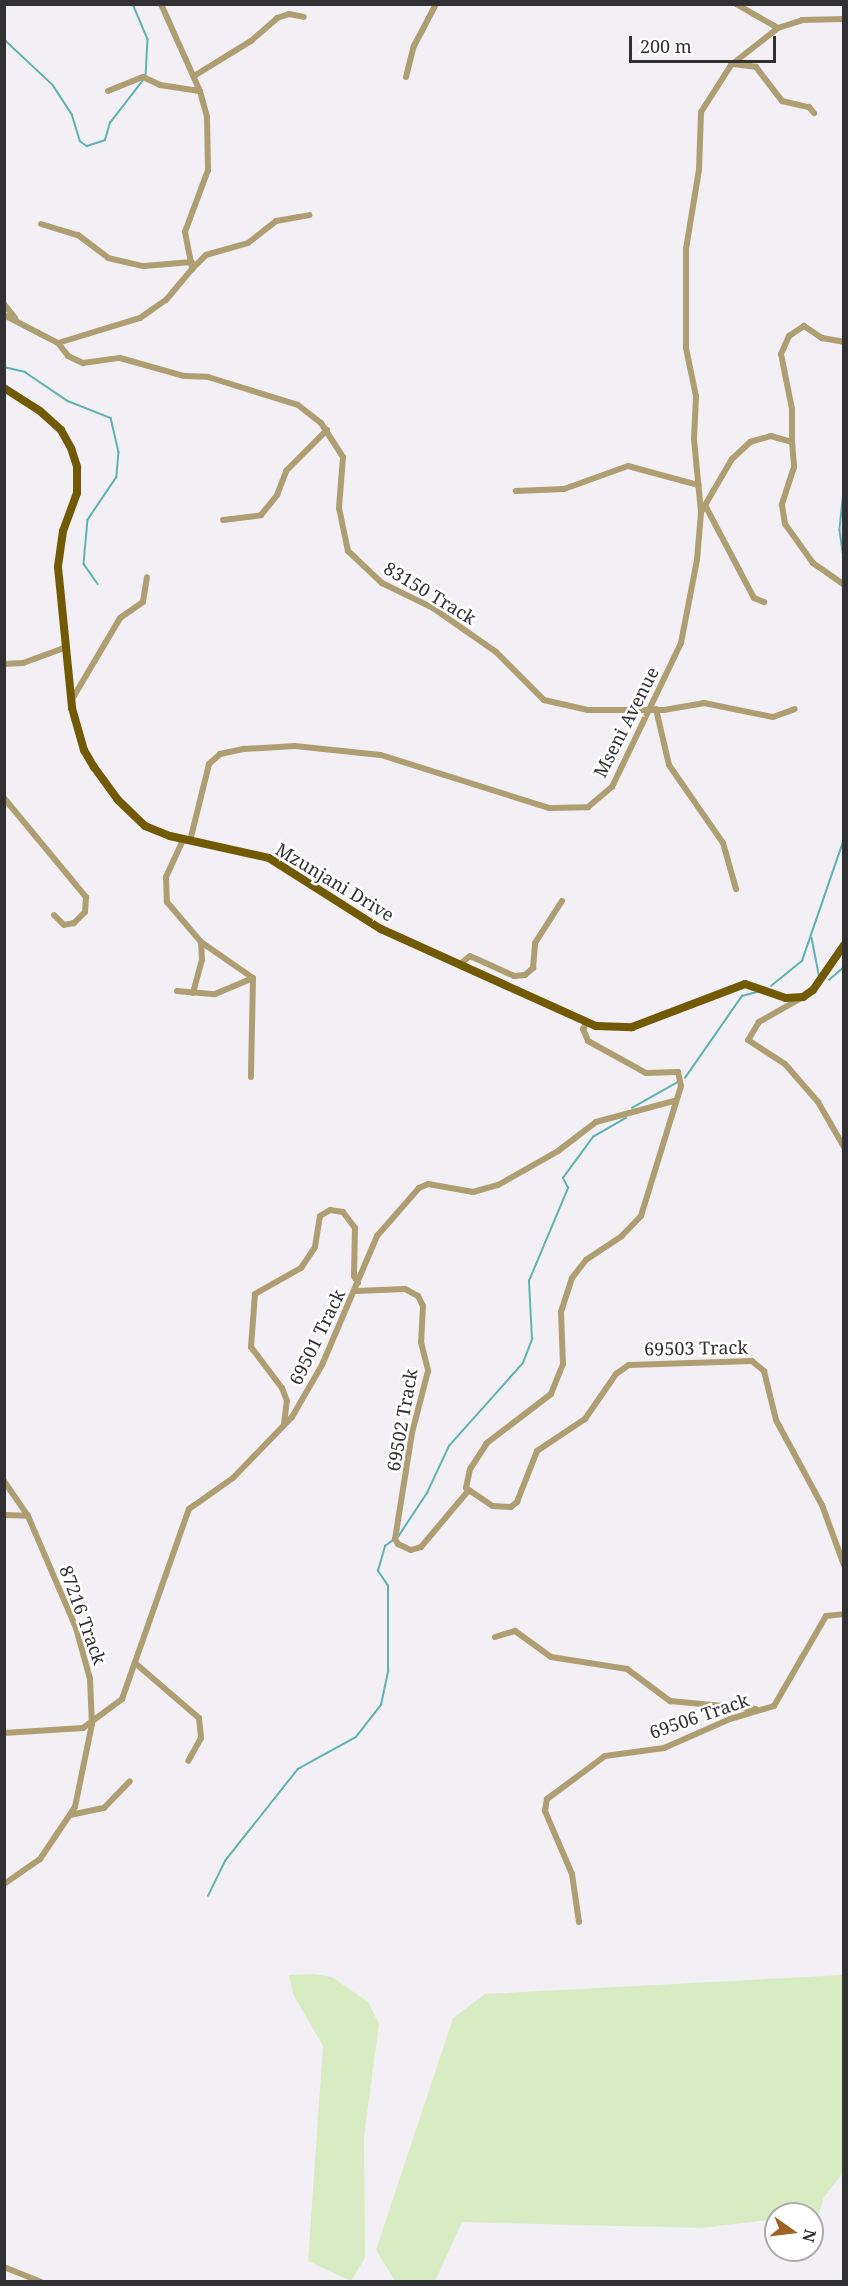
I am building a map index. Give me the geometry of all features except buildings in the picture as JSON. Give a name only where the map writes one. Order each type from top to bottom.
[{"type":"main road","name":"Mzunjani Drive","points":[[4,388],[61,430],[77,467],[76,493],[63,531],[58,567],[64,648],[71,701],[84,750],[118,800],[145,826],[187,840],[269,858],[360,918],[586,1024],[632,1027],[746,984],[786,998],[803,997]]},
{"type":"main road","points":[[803,997],[813,990],[843,945]]},
{"type":"street","points":[[161,4],[200,91],[208,161],[185,232],[192,266]]},
{"type":"street","points":[[406,77],[414,46],[436,4]]},
{"type":"street","points":[[736,4],[778,28]]},
{"type":"street","points":[[194,76],[251,41],[277,18],[289,14],[304,17]]},
{"type":"street","points":[[764,602],[754,598],[703,510],[698,485],[696,396],[686,348],[686,249],[699,170],[701,112],[731,65],[778,28],[802,20],[843,19]]},
{"type":"street","points":[[731,65],[756,67],[782,101],[809,107],[814,113]]},
{"type":"street","points":[[108,91],[145,77],[160,85],[200,91]]},
{"type":"street","points":[[58,343],[140,318],[166,300],[192,266],[206,255],[245,245],[276,221],[309,215]]},
{"type":"street","points":[[41,224],[78,235],[108,258],[144,266],[192,266]]},
{"type":"street","points":[[4,304],[16,320]]},
{"type":"street","name":"83150 Track","points":[[4,315],[58,343],[68,356],[83,363],[120,358],[287,399],[327,430],[343,457],[339,497],[343,538],[364,569],[496,652],[544,700],[588,710],[653,710],[704,703],[773,717],[795,709]]},
{"type":"street","points":[[843,342],[822,338],[804,326],[789,336],[782,360],[792,409],[794,467],[782,506],[785,524],[813,564],[843,585]]},
{"type":"street","points":[[223,520],[261,515],[277,495],[286,471],[327,430]]},
{"type":"street","name":"Mseni Avenue","points":[[187,840],[211,761],[225,753],[270,746],[381,755],[533,805],[588,807],[617,778],[653,710],[681,642],[703,510],[732,459],[750,442],[771,436],[792,442]]},
{"type":"street","points":[[516,491],[564,489],[628,466],[698,485]]},
{"type":"street","points":[[71,701],[120,618],[142,602],[147,577]]},
{"type":"street","points":[[4,664],[30,662],[64,648]]},
{"type":"street","points":[[653,710],[669,765],[723,843],[736,889]]},
{"type":"street","points":[[4,798],[86,897],[85,912],[71,925],[62,924],[54,915]]},
{"type":"street","points":[[187,840],[166,877],[167,902],[201,942],[253,978]]},
{"type":"street","points":[[459,965],[470,956],[514,976],[525,975],[533,968],[535,943],[562,901]]},
{"type":"street","points":[[193,993],[202,960],[201,942]]},
{"type":"street","points":[[177,991],[223,993],[253,978]]},
{"type":"street","points":[[250,1077],[253,978]]},
{"type":"street","points":[[803,997],[759,1022],[748,1040],[785,1064],[818,1102],[843,1147]]},
{"type":"street","points":[[468,1491],[470,1468],[483,1448],[551,1394],[563,1364],[561,1312],[572,1278],[586,1260],[622,1236],[641,1216],[681,1074],[638,1070],[588,1041],[583,1029],[586,1024]]},
{"type":"street","name":"69501 Track","points":[[93,1724],[122,1699],[189,1509],[233,1478],[283,1428],[322,1365],[356,1291],[377,1236],[424,1184],[459,1192],[498,1185],[558,1151],[596,1122],[674,1101]]},
{"type":"street","points":[[283,1428],[287,1401],[278,1380],[251,1347],[255,1293],[306,1262],[315,1247],[320,1216],[330,1210],[343,1212],[355,1228],[354,1276],[358,1283]]},
{"type":"street","name":"69502 Track","points":[[356,1291],[405,1289],[418,1296],[423,1306],[421,1341],[428,1371],[412,1433],[402,1507],[395,1539],[415,1550],[468,1491]]},
{"type":"street","name":"69503 Track","points":[[468,1491],[501,1508],[517,1502],[541,1447],[585,1419],[616,1374],[629,1365],[752,1361],[764,1371],[776,1420],[822,1505],[843,1565]]},
{"type":"street","name":"87216 Track","points":[[4,1481],[28,1516],[83,1650],[93,1724],[80,1789],[70,1815],[40,1858],[4,1884]]},
{"type":"street","points":[[4,1515],[28,1516]]},
{"type":"street","name":"69506 Track","points":[[579,1922],[572,1874],[545,1811],[548,1799],[605,1756],[664,1748],[756,1709],[774,1706],[825,1618],[832,1612],[843,1614]]},
{"type":"street","points":[[495,1637],[515,1631],[551,1657],[627,1669],[670,1701],[756,1709]]},
{"type":"street","points":[[135,1663],[199,1718],[201,1738],[188,1761]]},
{"type":"street","points":[[4,1733],[93,1724]]},
{"type":"street","points":[[70,1815],[104,1808],[130,1781]]},
{"type":"street","points":[[4,2267],[41,2282]]},
{"type":"green space","points":[[314,1974],[332,1977],[368,2002],[379,2024],[364,2136],[365,2258],[351,2281],[308,2261],[323,2046],[293,1994],[289,1975]]},
{"type":"green space","points":[[843,1975],[843,2173],[822,2202],[764,2202],[764,2220],[702,2228],[462,2222],[435,2281],[395,2281],[376,2250],[453,2018],[485,1994]]},
{"type":"waterway","points":[[133,4],[148,39],[146,74]]},
{"type":"waterway","points":[[4,39],[53,85],[72,114],[80,141],[87,146],[105,140],[110,123],[144,79]]},
{"type":"waterway","points":[[4,367],[25,372],[68,401],[111,418],[119,452],[117,477],[88,520],[84,564],[98,584]]},
{"type":"waterway","points":[[844,491],[840,530],[844,558]]},
{"type":"waterway","points":[[771,986],[802,961],[844,839]]},
{"type":"waterway","points":[[812,938],[819,975]]},
{"type":"waterway","points":[[829,980],[844,967]]},
{"type":"waterway","points":[[685,1078],[742,996],[757,992]]},
{"type":"waterway","points":[[632,1108],[678,1082]]},
{"type":"waterway","points":[[398,1537],[427,1493],[449,1446],[523,1363],[532,1339],[529,1281],[568,1188],[563,1178],[593,1137],[626,1118]]},
{"type":"waterway","points":[[208,1896],[225,1861],[298,1769],[356,1737],[381,1705],[388,1671],[388,1586],[378,1571],[385,1546],[392,1541]]}]
